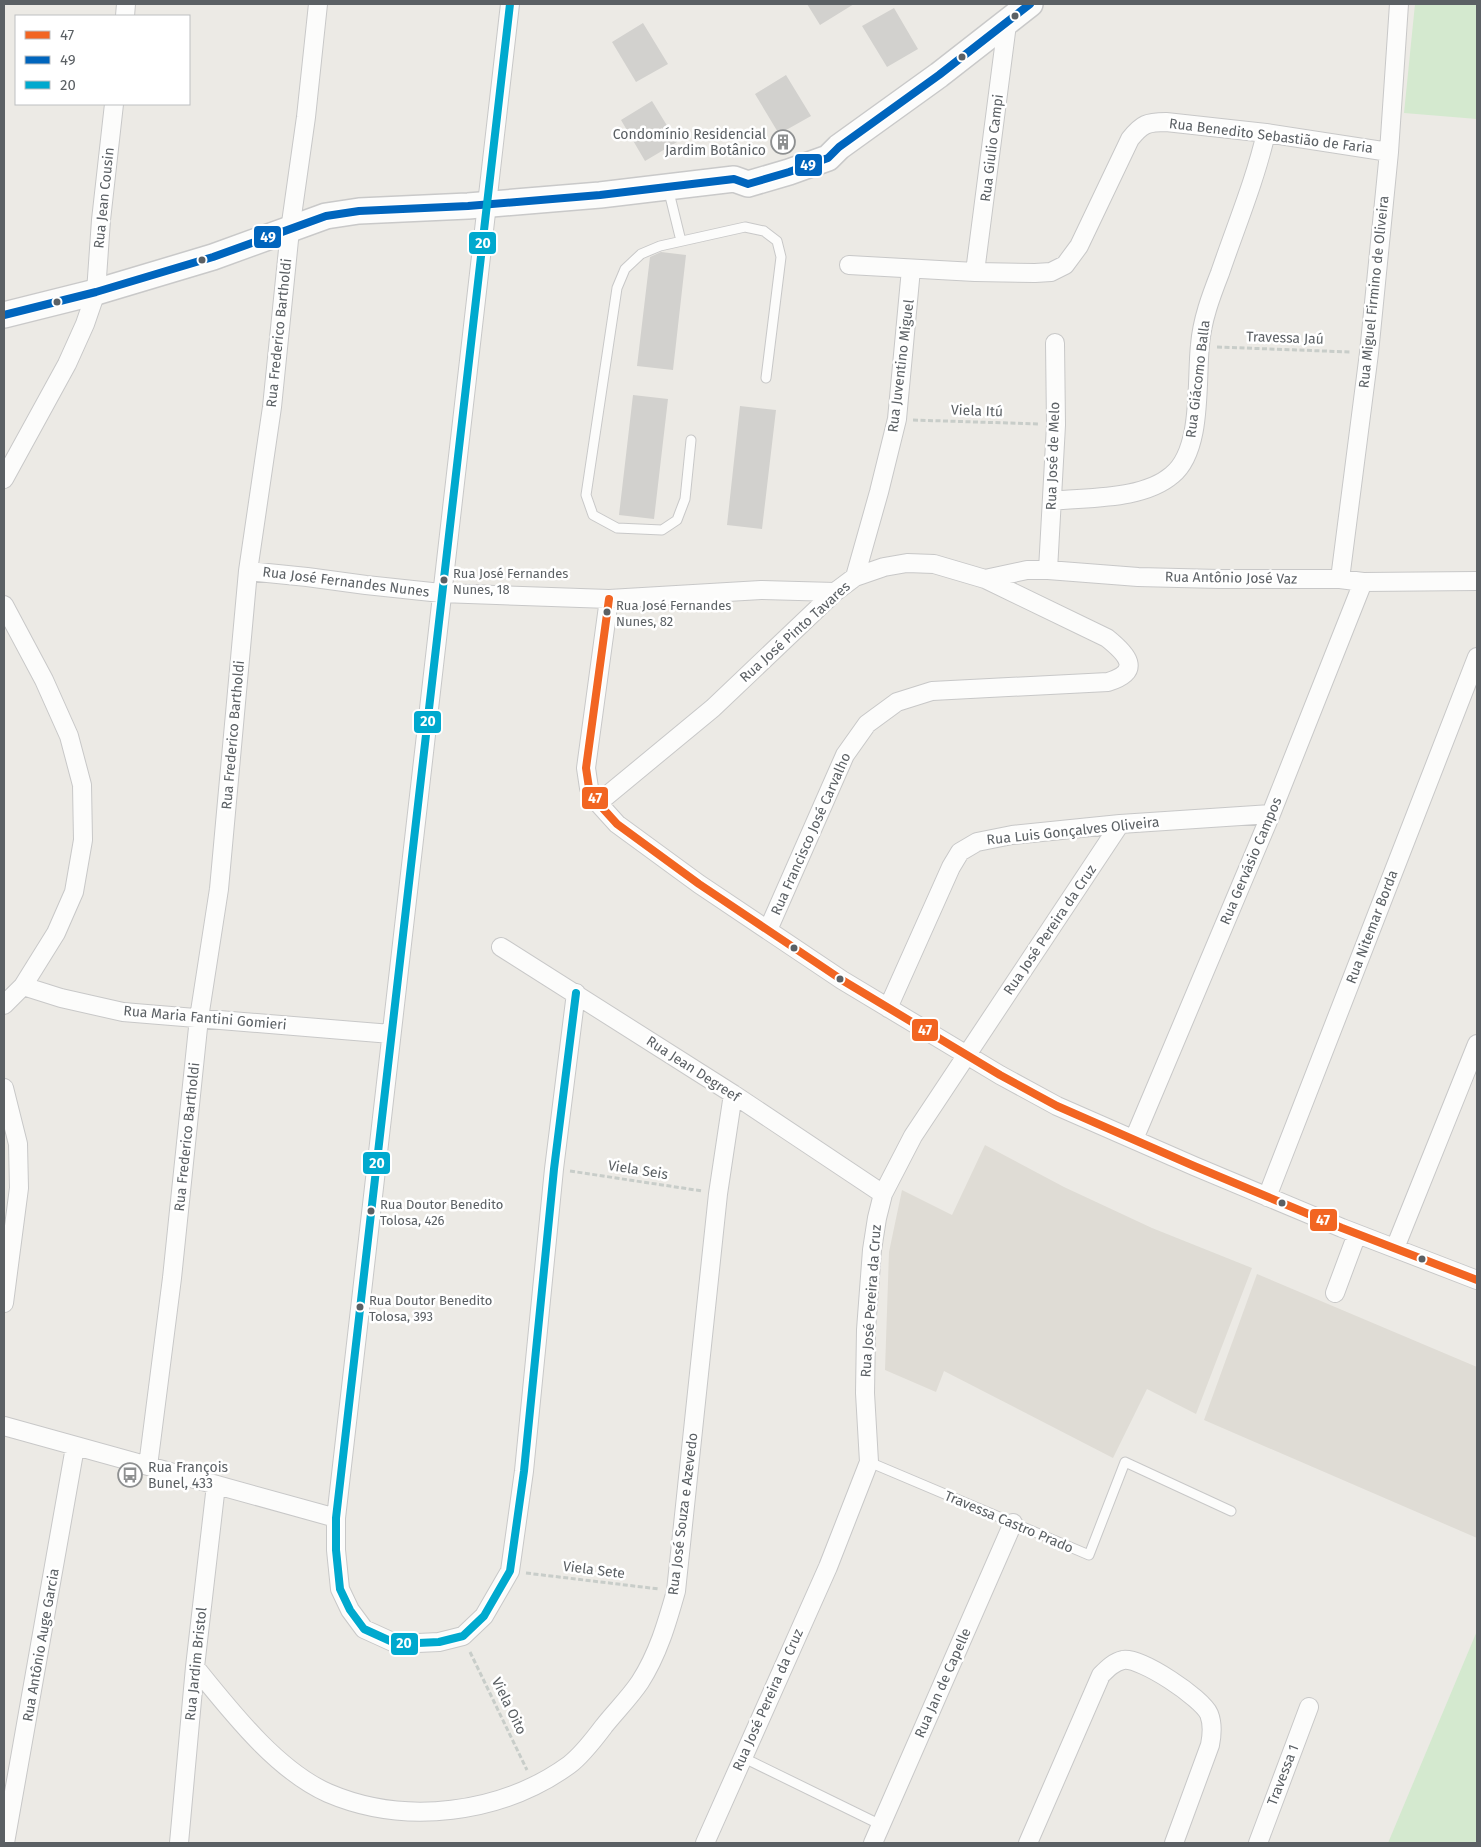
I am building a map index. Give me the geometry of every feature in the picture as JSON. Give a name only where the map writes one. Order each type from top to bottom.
[{"type":"main road","points":[[4,315],[96,292],[213,257],[326,216],[359,211],[600,195],[734,179],[745,171],[822,148],[839,147],[1006,24],[1030,4]]},
{"type":"street","name":"Rua Frederico Bartholdi","points":[[148,1466],[178,1229],[200,1018],[219,889],[248,571],[272,407],[290,230],[306,117],[318,4]]},
{"type":"street","points":[[510,4],[390,1034],[336,1518],[336,1550],[340,1589],[350,1610],[364,1629],[397,1644],[439,1642],[463,1636],[484,1616],[510,1572],[524,1471],[554,1169],[576,993]]},
{"type":"street","name":"Rua Miguel Firmino de Oliveira","points":[[1340,579],[1369,353],[1389,152],[1399,4]]},
{"type":"street","name":"Rua Giulio Campi","points":[[976,272],[1006,24]]},
{"type":"street","name":"Rua Jean Cousin","points":[[4,479],[67,364],[85,324],[96,292],[101,220],[114,105]]},
{"type":"street","name":"Rua Benedito Sebastião de Faria","points":[[849,265],[976,272],[1051,272],[1065,265],[1079,246],[1130,139],[1139,128],[1150,122],[1166,122],[1266,133],[1389,152]]},
{"type":"street","name":"Rua Giácomo Balla","points":[[1052,501],[1133,493],[1158,484],[1172,475],[1181,466],[1191,444],[1198,404],[1200,346],[1211,297],[1254,178],[1266,133]]},
{"type":"street","name":"Rua Juventino Miguel","points":[[855,577],[897,419],[911,269]]},
{"type":"street","name":"Rua José de Melo","points":[[1048,570],[1056,425],[1055,343]]},
{"type":"street","name":"Rua José Pinto Tavares","points":[[598,803],[712,708],[835,592],[855,577],[884,566],[907,563],[934,564],[985,580],[1107,638],[1120,649],[1127,658],[1129,665],[1122,678],[1108,682]]},
{"type":"street","name":"Rua Antônio José Vaz","points":[[985,580],[1026,570],[1048,570],[1138,577],[1219,580],[1477,581]]},
{"type":"street","name":"Rua José Fernandes Nunes","points":[[248,571],[441,594],[609,599],[761,590],[835,592]]},
{"type":"street","name":"Rua Gervásio Campos","points":[[1134,1139],[1271,814],[1363,582]]},
{"type":"street","points":[[609,599],[586,768],[589,788],[598,803],[617,824],[699,884],[842,980],[967,1055],[1057,1106],[1267,1197],[1477,1280]]},
{"type":"street","points":[[4,605],[44,680],[70,736],[82,785],[83,840],[74,892],[56,933],[23,986],[4,1005]]},
{"type":"street","name":"Rua Nitemar Borda","points":[[1267,1197],[1477,657]]},
{"type":"street","name":"Rua Francisco José Carvalho","points":[[768,930],[845,755],[867,724],[896,702],[932,691],[1108,682]]},
{"type":"street","name":"Rua Luis Gonçalves Oliveira","points":[[888,1008],[951,867],[960,852],[977,842],[1012,835],[1120,824],[1271,814]]},
{"type":"street","name":"Rua José Pereira da Cruz","points":[[705,1843],[828,1567],[869,1462],[865,1393],[866,1330],[872,1250],[882,1194],[913,1136],[1120,824]]},
{"type":"street","name":"Rua Jean Degreef","points":[[500,947],[576,993],[733,1094],[882,1194]]},
{"type":"street","name":"Rua Maria Fantini Gomieri","points":[[23,986],[61,998],[123,1012],[390,1034]]},
{"type":"street","points":[[1394,1248],[1477,1044]]},
{"type":"street","points":[[4,1088],[18,1144],[19,1188],[4,1303]]},
{"type":"street","name":"Rua José Souza e Azevedo","points":[[195,1666],[232,1714],[299,1776],[328,1792],[360,1803],[398,1810],[426,1812],[464,1809],[505,1798],[534,1785],[570,1764],[600,1732],[640,1682],[662,1638],[676,1591],[718,1194],[733,1094]]},
{"type":"street","points":[[1335,1293],[1357,1234]]},
{"type":"street","points":[[4,1426],[336,1518]]},
{"type":"street","name":"Rua Antônio Auge Garcia","points":[[5,1843],[75,1447]]},
{"type":"street","name":"Rua Jardim Bristol","points":[[179,1843],[195,1666],[216,1485]]},
{"type":"street","name":"Rua Jan de Capelle","points":[[873,1843],[1013,1523]]},
{"type":"street","points":[[1028,1843],[1102,1675],[1114,1663],[1126,1660],[1142,1664],[1180,1686],[1200,1701],[1209,1714],[1212,1730],[1210,1745],[1174,1843]]},
{"type":"street","name":"Travessa 1","points":[[1258,1843],[1309,1707]]},
{"type":"lane","points":[[668,187],[681,241]]},
{"type":"lane","points":[[691,440],[685,499],[677,520],[662,530],[617,528],[593,515],[586,495],[617,288],[625,269],[641,254],[660,246],[745,227],[764,231],[777,241],[781,257],[766,378]]},
{"type":"lane","name":"Travessa Castro Prado","points":[[869,1462],[1089,1555],[1125,1462],[1231,1511]]},
{"type":"lane","points":[[742,1757],[881,1825]]},
{"type":"path","name":"Travessa Jaú","points":[[1200,346],[1369,353]]},
{"type":"path","name":"Viela Itú","points":[[897,419],[1056,425]]},
{"type":"path","name":"Viela Seis","points":[[554,1169],[718,1194]]},
{"type":"path","name":"Viela Sete","points":[[510,1572],[676,1591]]},
{"type":"path","name":"Viela Oito","points":[[463,1636],[534,1785]]},
{"type":"shaded area","points":[[985,1145],[1064,1187],[1152,1228],[1252,1268],[1196,1414],[1147,1389],[1113,1458],[944,1371],[936,1392],[885,1370],[889,1252],[902,1190],[952,1215]]},
{"type":"shaded area","points":[[1257,1274],[1477,1367],[1477,1538],[1204,1420]]},
{"type":"green space","points":[[1415,4],[1477,4],[1477,119],[1404,113]]},
{"type":"green space","points":[[1477,1631],[1477,1843],[1388,1843]]},
{"type":"building","points":[[807,4],[854,4],[820,25]]},
{"type":"building","points":[[894,8],[918,49],[887,67],[862,26]]},
{"type":"building","points":[[643,23],[668,64],[636,82],[612,42]]},
{"type":"building","points":[[786,75],[811,116],[779,134],[755,94]]},
{"type":"building","points":[[652,101],[677,142],[645,161],[621,120]]},
{"type":"building","points":[[661,252],[686,255],[673,370],[637,366],[650,257]]},
{"type":"building","points":[[633,395],[668,399],[654,519],[619,515]]},
{"type":"building","points":[[740,406],[776,410],[762,529],[727,525]]},
{"type":"transit line","name":"20","points":[[510,4],[336,1518],[336,1550],[340,1589],[350,1610],[364,1629],[397,1644],[439,1642],[463,1636],[484,1616],[510,1571],[524,1471],[554,1169],[576,993]]},
{"type":"transit line","name":"49","points":[[4,315],[96,292],[213,257],[326,216],[359,211],[468,206],[600,195],[734,179],[748,184],[789,172],[828,158],[839,147],[939,75],[1030,4]]},
{"type":"transit line","name":"47","points":[[609,599],[586,768],[589,788],[598,803],[617,824],[699,884],[842,980],[1000,1075],[1057,1106],[1342,1228],[1477,1280]]},
{"type":"place","name":"Condomínio Residencial Jardim Botânico","points":[[783,142]]},
{"type":"place","name":"Rua José Fernandes Nunes, 18","points":[[444,580]]},
{"type":"place","name":"Rua José Fernandes Nunes, 82","points":[[607,612]]},
{"type":"place","name":"Rua Doutor Benedito Tolosa, 426","points":[[371,1211]]},
{"type":"place","name":"Rua Doutor Benedito Tolosa, 393","points":[[360,1307]]},
{"type":"place","name":"Rua François Bunel, 433","points":[[130,1475]]}]
